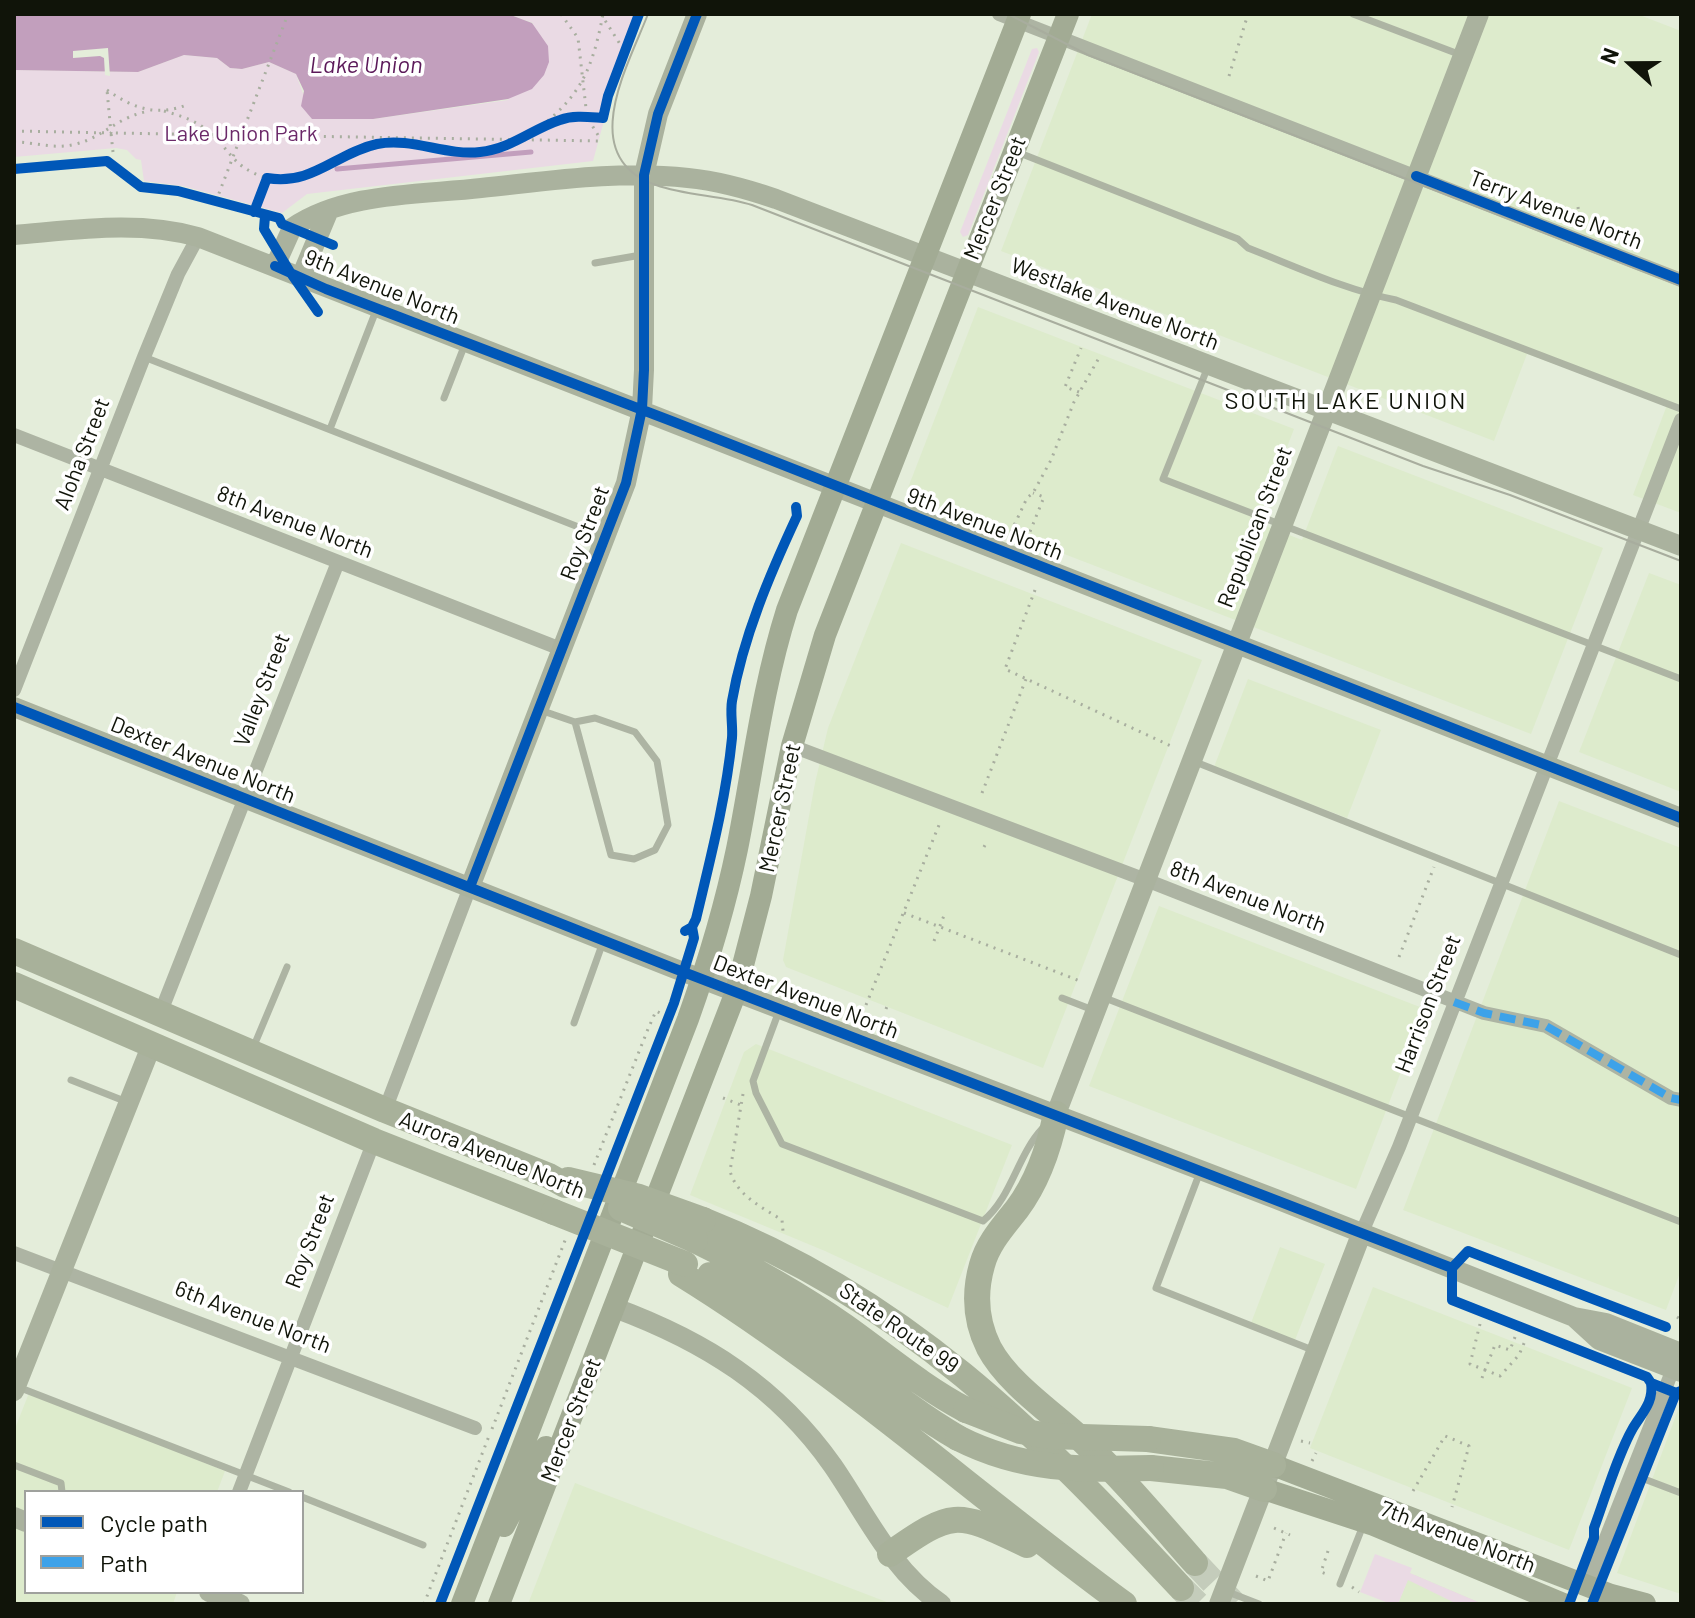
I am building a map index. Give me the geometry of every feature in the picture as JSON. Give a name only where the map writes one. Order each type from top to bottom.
[{"type":"highway","name":"Aurora Avenue North","points":[[14,951],[385,1110],[561,1180],[691,1249],[796,1294],[922,1384],[966,1410],[1020,1431],[1049,1436],[1148,1439],[1234,1451],[1268,1477]]},
{"type":"highway","name":"Aurora Avenue North","points":[[14,985],[374,1141],[623,1241]]},
{"type":"highway","points":[[1056,1114],[1042,1164],[1031,1187],[991,1244],[983,1261],[977,1297],[983,1333],[999,1364],[1086,1444],[1195,1563]]},
{"type":"highway","name":"State Route 99","points":[[623,1241],[691,1249],[765,1247],[837,1285],[938,1353],[1043,1445],[1181,1588]]},
{"type":"highway","name":"Aurora Avenue North","points":[[691,1249],[731,1285],[806,1329],[909,1408],[958,1438],[1001,1457],[1047,1467],[1151,1468],[1268,1477]]},
{"type":"highway","name":"State Route 99","points":[[691,1249],[800,1352],[1068,1564],[1124,1604]]},
{"type":"highway","points":[[890,1554],[933,1525],[958,1519],[983,1524],[1068,1564]]},
{"type":"main road","points":[[644,175],[658,114],[697,14]]},
{"type":"main road","name":"Mercer Street","points":[[499,1604],[736,992],[761,896],[792,746],[825,635],[1068,14]]},
{"type":"main road","name":"Republican Street","points":[[1056,1114],[1479,14]]},
{"type":"main road","name":"Mercer Street","points":[[462,1604],[693,976],[715,940],[737,848],[770,668],[787,610],[925,257],[1012,16]]},
{"type":"main road","name":"Westlake Avenue North","points":[[275,266],[292,228],[329,210],[373,200],[562,180],[644,175],[722,182],[748,189],[1681,546]]},
{"type":"main road","name":"Roy Street","points":[[470,887],[626,483],[642,409],[644,175]]},
{"type":"main road","points":[[301,277],[329,210]]},
{"type":"main road","points":[[14,235],[133,227],[175,231],[275,266]]},
{"type":"main road","name":"9th Avenue North","points":[[275,266],[1681,818]]},
{"type":"main road","name":"Dexter Avenue North","points":[[14,707],[693,976],[1362,1232],[1574,1317],[1606,1323],[1675,1355]]},
{"type":"main road","points":[[15,1387],[152,1044]]},
{"type":"main road","name":"Harrison Street","points":[[1222,1597],[1362,1232]]},
{"type":"main road","points":[[475,1568],[503,1527],[543,1456],[601,1311],[615,1308],[693,1341],[728,1362],[775,1399],[824,1455],[890,1554],[915,1583],[941,1604]]},
{"type":"main road","name":"Dexter Avenue North","points":[[1574,1317],[1599,1340],[1675,1355]]},
{"type":"main road","name":"7th Avenue North","points":[[1268,1477],[1364,1521],[1563,1604]]},
{"type":"main road","name":"7th Avenue North","points":[[1268,1477],[1645,1604]]},
{"type":"main road","points":[[214,1594],[240,1604]]},
{"type":"street","name":"Terry Avenue North","points":[[1012,16],[1059,38],[1681,280]]},
{"type":"street","name":"Aloha Street","points":[[14,690],[144,357],[178,274],[198,237]]},
{"type":"street","name":"Harrison Street","points":[[1362,1232],[1411,1115],[1681,420]]},
{"type":"street","name":"8th Avenue North","points":[[14,435],[561,649]]},
{"type":"street","name":"Valley Street","points":[[160,1014],[338,562]]},
{"type":"street","name":"8th Avenue North","points":[[792,746],[1146,880],[1454,1002],[1484,1013],[1546,1026],[1671,1098],[1681,1100]]},
{"type":"street","name":"Roy Street","points":[[385,1110],[470,887]]},
{"type":"street","name":"Roy Street","points":[[240,1490],[374,1141]]},
{"type":"street","name":"6th Avenue North","points":[[14,1253],[475,1428]]},
{"type":"street","points":[[1587,1586],[1675,1355]]},
{"type":"lane","points":[[1353,14],[1463,56]]},
{"type":"lane","points":[[1014,151],[1238,239],[1248,248],[1370,295],[1396,300],[1681,409]]},
{"type":"lane","points":[[595,263],[643,254]]},
{"type":"lane","points":[[330,429],[377,308]]},
{"type":"lane","points":[[444,398],[466,342]]},
{"type":"lane","points":[[144,357],[606,537]]},
{"type":"lane","points":[[1208,366],[1163,479],[1681,679]]},
{"type":"lane","points":[[538,710],[575,722],[595,718],[635,732],[657,761],[668,825],[655,850],[634,859],[611,855],[575,722]]},
{"type":"lane","points":[[1191,761],[1681,955]]},
{"type":"lane","points":[[574,1023],[604,940]]},
{"type":"lane","points":[[250,1053],[263,1029],[287,967]]},
{"type":"lane","points":[[1062,998],[1098,1003],[1411,1115],[1681,1222]]},
{"type":"lane","name":"Republican Street","points":[[780,1009],[753,1081],[782,1144],[983,1221],[1006,1193],[1029,1144],[1056,1114]]},
{"type":"lane","points":[[71,1080],[129,1103]]},
{"type":"lane","points":[[1201,1170],[1156,1288],[1316,1351]]},
{"type":"lane","points":[[15,1387],[284,1490]]},
{"type":"lane","points":[[14,1465],[61,1483],[62,1490]]},
{"type":"lane","points":[[1631,1474],[1681,1493]]},
{"type":"lane","points":[[304,1498],[423,1545]]},
{"type":"lane","points":[[1344,1585],[1364,1521]]},
{"type":"lane","points":[[1222,1597],[1259,1604]]},
{"type":"path","points":[[228,204],[211,199],[242,135],[288,14]]},
{"type":"path","points":[[561,14],[578,38],[583,80],[578,117]]},
{"type":"path","points":[[491,150],[521,140],[558,120],[603,118],[608,96],[639,14]]},
{"type":"path","points":[[1229,76],[1248,14]]},
{"type":"path","points":[[521,140],[555,117],[583,80],[590,67],[602,15]]},
{"type":"path","points":[[602,15],[625,52]]},
{"type":"path","points":[[110,159],[111,125],[107,90],[131,106],[150,111],[164,111],[189,104]]},
{"type":"path","points":[[15,141],[54,148],[79,144],[125,118],[150,111]]},
{"type":"path","points":[[164,111],[192,120],[211,134],[246,170],[270,179],[261,193]]},
{"type":"path","points":[[14,131],[396,140],[602,141],[578,117]]},
{"type":"path","points":[[365,148],[396,140],[445,151]]},
{"type":"path","points":[[1578,207],[1581,233]]},
{"type":"path","points":[[1080,392],[1065,387],[1081,348]]},
{"type":"path","points":[[1011,532],[1027,498],[1033,493],[1051,460],[1080,392],[1100,356]]},
{"type":"path","points":[[1027,539],[1044,497],[1033,493]]},
{"type":"path","points":[[1035,590],[1005,669],[1171,746]]},
{"type":"path","points":[[982,793],[1026,679]]},
{"type":"path","points":[[866,1005],[939,825]]},
{"type":"path","points":[[1399,957],[1437,859]]},
{"type":"path","points":[[904,913],[1080,981]]},
{"type":"path","points":[[934,941],[945,913]]},
{"type":"path","points":[[664,1029],[693,976]]},
{"type":"path","points":[[594,1167],[656,1011],[662,1014]]},
{"type":"path","points":[[744,1091],[730,1162],[733,1180],[746,1197],[782,1220],[781,1235]]},
{"type":"path","points":[[723,1098],[741,1105]]},
{"type":"path","points":[[424,1604],[566,1237]]},
{"type":"path","points":[[1675,1355],[1666,1327],[1677,1319]]},
{"type":"path","points":[[1509,1323],[1538,1334]]},
{"type":"path","points":[[1480,1324],[1470,1364],[1500,1376],[1519,1355],[1525,1341]]},
{"type":"path","points":[[1482,1378],[1495,1345],[1510,1350],[1515,1337]]},
{"type":"path","points":[[1413,1491],[1445,1436],[1458,1438],[1469,1446],[1452,1507]]},
{"type":"path","points":[[1297,1443],[1302,1440],[1310,1443]]},
{"type":"path","points":[[1256,1576],[1268,1581],[1288,1534],[1274,1528]]},
{"type":"path","points":[[1328,1551],[1321,1572],[1332,1576]]},
{"type":"path","points":[[1344,1585],[1359,1592]]},
{"type":"shaded area","points":[[1092,14],[1637,14],[1681,31],[1681,513],[1633,495],[1667,405],[1527,354],[1494,441],[1001,251]]},
{"type":"shaded area","points":[[978,307],[1294,429],[1258,523],[1302,540],[1338,446],[1603,548],[1531,734],[906,493]]},
{"type":"shaded area","points":[[901,543],[1202,660],[1043,1068],[786,967],[783,960],[828,728]]},
{"type":"shaded area","points":[[1649,573],[1681,585],[1681,792],[1579,752]]},
{"type":"shaded area","points":[[1248,679],[1381,730],[1347,818],[1214,767]]},
{"type":"shaded area","points":[[1559,801],[1681,848],[1681,1270],[1666,1310],[1403,1210]]},
{"type":"shaded area","points":[[1159,906],[1425,1009],[1356,1189],[1089,1086]]},
{"type":"shaded area","points":[[756,1044],[1012,1145],[948,1308],[825,1251],[690,1195],[744,1052]]},
{"type":"shaded area","points":[[1280,1247],[1325,1264],[1295,1340],[1251,1323]]},
{"type":"shaded area","points":[[1373,1287],[1632,1388],[1569,1550],[1310,1448]]},
{"type":"shaded area","points":[[29,1393],[225,1471],[218,1490],[24,1490],[24,1594],[176,1594],[173,1604],[14,1604],[14,1431]]},
{"type":"shaded area","points":[[1681,1402],[1681,1594],[1617,1573]]},
{"type":"shaded area","points":[[575,1483],[892,1604],[528,1604]]},
{"type":"shaded area","points":[[1410,1573],[1483,1604],[1398,1604]]},
{"type":"green space","name":"Lake Union Park","points":[[508,14],[643,14],[608,106],[593,161],[307,194],[282,213],[183,186],[144,181],[141,160],[127,150],[116,148],[14,157],[14,70],[138,72],[184,55],[217,58],[230,68],[242,69],[269,62],[296,74],[312,119],[373,119],[508,100],[533,23]]},
{"type":"green space","points":[[1037,48],[1039,52],[968,235],[963,237],[960,232],[1032,49]]},
{"type":"green space","points":[[1375,1554],[1412,1568],[1410,1573],[1483,1604],[1457,1604],[1408,1580],[1398,1604],[1360,1592]]},
{"type":"water","name":"Lake Union","points":[[14,14],[508,14],[532,23],[548,46],[549,62],[544,75],[532,89],[508,99],[373,119],[312,119],[301,106],[304,91],[296,74],[269,62],[242,69],[230,68],[217,58],[184,55],[138,72],[14,70]]},
{"type":"pier","points":[[108,48],[110,76],[105,75],[104,58],[100,56],[73,58],[73,51]]},
{"type":"waterway","points":[[337,169],[531,152]]},
{"type":"tunnel","points":[[1195,1563],[1234,1604]]},
{"type":"tunnel","points":[[1181,1588],[1197,1604]]},
{"type":"tram line","points":[[648,14],[620,84],[614,108],[613,132],[618,154],[632,172],[656,185],[752,205],[1423,466],[1510,495],[1681,561]]},
{"type":"tram line","points":[[1008,14],[1088,55],[1681,286]]},
{"type":"marked path","points":[[1454,1002],[1484,1013],[1546,1026],[1671,1098],[1681,1100]]},
{"type":"cycle path","points":[[254,212],[267,178],[283,179],[311,173],[362,148],[390,142],[467,153],[480,152],[502,147],[565,118],[603,118],[608,96],[639,14]]},
{"type":"cycle path","points":[[470,887],[626,483],[642,409],[644,175],[658,114],[697,14]]},
{"type":"cycle path","points":[[14,169],[107,161],[141,187],[178,191],[279,218],[282,224],[333,245]]},
{"type":"cycle path","points":[[1416,176],[1681,280]]},
{"type":"cycle path","points":[[265,216],[264,229],[318,312]]},
{"type":"cycle path","points":[[275,266],[326,289],[674,422],[1681,818]]},
{"type":"cycle path","points":[[685,931],[692,927],[696,919],[717,829],[732,738],[732,701],[743,653],[767,583],[797,516],[796,507]]},
{"type":"cycle path","points":[[14,707],[673,968],[1452,1268]]},
{"type":"cycle path","points":[[440,1604],[674,1003],[694,938],[692,927]]},
{"type":"cycle path","points":[[1666,1327],[1468,1251],[1452,1268],[1452,1300],[1647,1377],[1651,1383],[1676,1393],[1681,1391]]},
{"type":"cycle path","points":[[1569,1604],[1617,1463],[1649,1402],[1651,1383]]},
{"type":"cycle path","points":[[1592,1604],[1676,1393]]},
{"type":"district","name":"SOUTH LAKE UNION","points":[[1346,401]]}]
